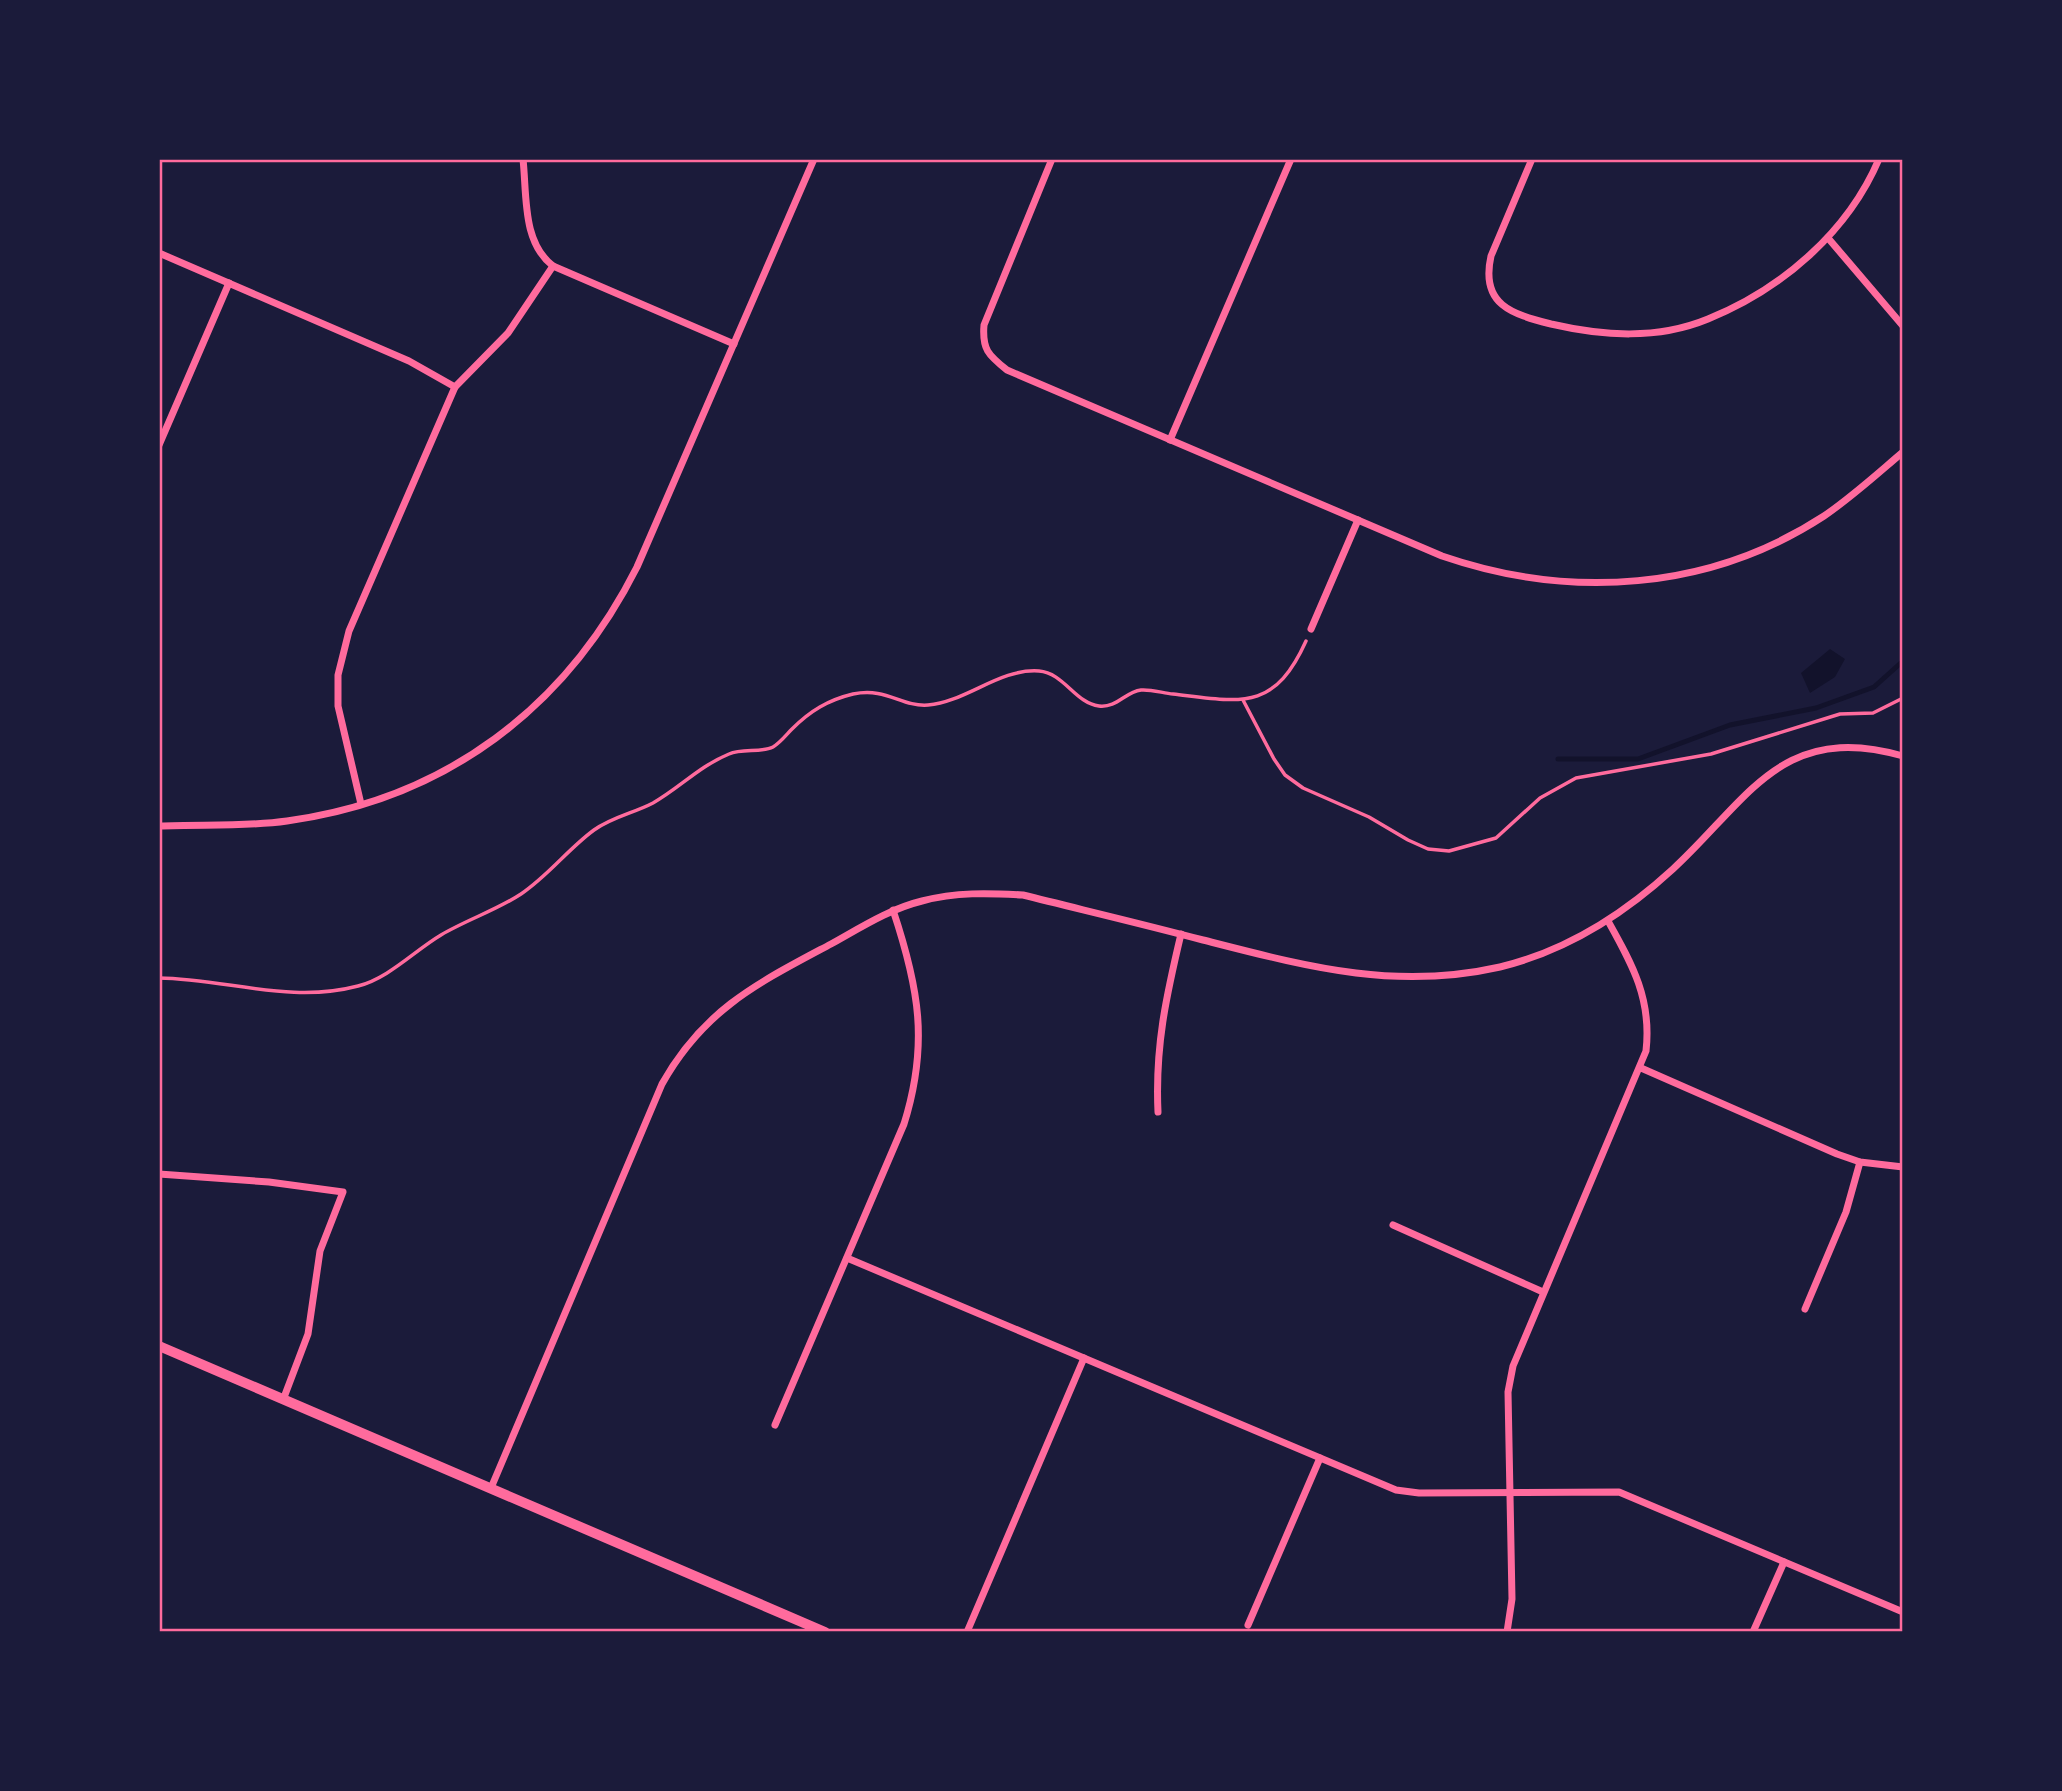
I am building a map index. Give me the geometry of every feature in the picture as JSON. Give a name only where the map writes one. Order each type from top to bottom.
[{"type":"street","points":[[523,159],[531,239],[539,255],[553,266],[734,344]]},
{"type":"street","points":[[159,826],[285,821],[361,804],[430,778],[491,743],[544,700],[587,651],[612,615],[638,567],[814,159]]},
{"type":"street","points":[[1052,159],[990,303],[983,344],[994,360],[1007,370],[1442,556],[1502,574],[1564,583],[1627,583],[1687,574],[1744,556],[1798,531],[1848,499],[1903,452]]},
{"type":"street","points":[[1170,440],[1292,159]]},
{"type":"street","points":[[1532,159],[1491,256],[1489,279],[1496,300],[1518,316],[1586,332],[1637,334],[1677,328],[1707,319],[1759,293],[1828,238],[1851,211],[1879,159]]},
{"type":"street","points":[[1828,238],[1903,326]]},
{"type":"street","points":[[159,253],[409,361],[454,387]]},
{"type":"street","points":[[361,804],[338,706],[341,660],[349,631],[454,387],[508,333],[553,266]]},
{"type":"street","points":[[159,445],[229,283]]},
{"type":"street","points":[[1311,629],[1357,520]]},
{"type":"street","points":[[491,1488],[662,1084],[685,1047],[713,1015],[747,989],[893,910],[923,901],[973,892],[1023,895],[1332,972],[1389,978],[1434,977],[1490,969],[1565,945],[1608,921],[1675,867],[1748,789],[1781,766],[1836,749],[1871,749],[1903,756]]},
{"type":"street","points":[[775,1425],[904,1124],[918,1071],[920,1044],[917,989],[893,910]]},
{"type":"street","points":[[1507,1632],[1513,1599],[1508,1392],[1517,1354],[1641,1068],[1648,1033],[1645,998],[1633,965],[1608,921]]},
{"type":"street","points":[[1158,1112],[1156,1066],[1160,1021],[1181,934]]},
{"type":"street","points":[[1641,1068],[1860,1162],[1903,1167]]},
{"type":"street","points":[[1805,1309],[1846,1212],[1860,1162]]},
{"type":"street","points":[[159,1174],[269,1182],[343,1192],[320,1251],[308,1334],[283,1400]]},
{"type":"street","points":[[1393,1225],[1543,1292]]},
{"type":"street","points":[[847,1258],[1395,1490],[1419,1493],[1619,1492],[1903,1612]]},
{"type":"street","points":[[159,1346],[825,1632]]},
{"type":"street","points":[[967,1632],[1084,1358]]},
{"type":"street","points":[[1248,1625],[1321,1458]]},
{"type":"street","points":[[1753,1632],[1784,1562]]},
{"type":"path","points":[[159,978],[188,978],[249,990],[304,994],[358,986],[375,980],[441,935],[519,895],[548,873],[596,828],[652,803],[677,788],[695,771],[733,752],[773,747],[820,705],[852,695],[883,692],[919,705],[931,705],[979,686],[1034,670],[1057,677],[1083,700],[1097,706],[1116,705],[1138,690],[1243,699],[1263,695],[1279,686],[1300,653],[1311,629]]},
{"type":"path","points":[[1243,699],[1273,759],[1285,775],[1303,788],[1369,817],[1408,841],[1428,849],[1449,851],[1470,848],[1496,838],[1539,798],[1576,778],[1711,754],[1840,714],[1873,713],[1903,698]]},
{"type":"shaded area","points":[[1830,649],[1845,659],[1835,677],[1810,693],[1801,673]]},
{"type":"waterway","points":[[1558,759],[1638,759],[1730,725],[1816,708],[1874,687],[1903,661]]}]
